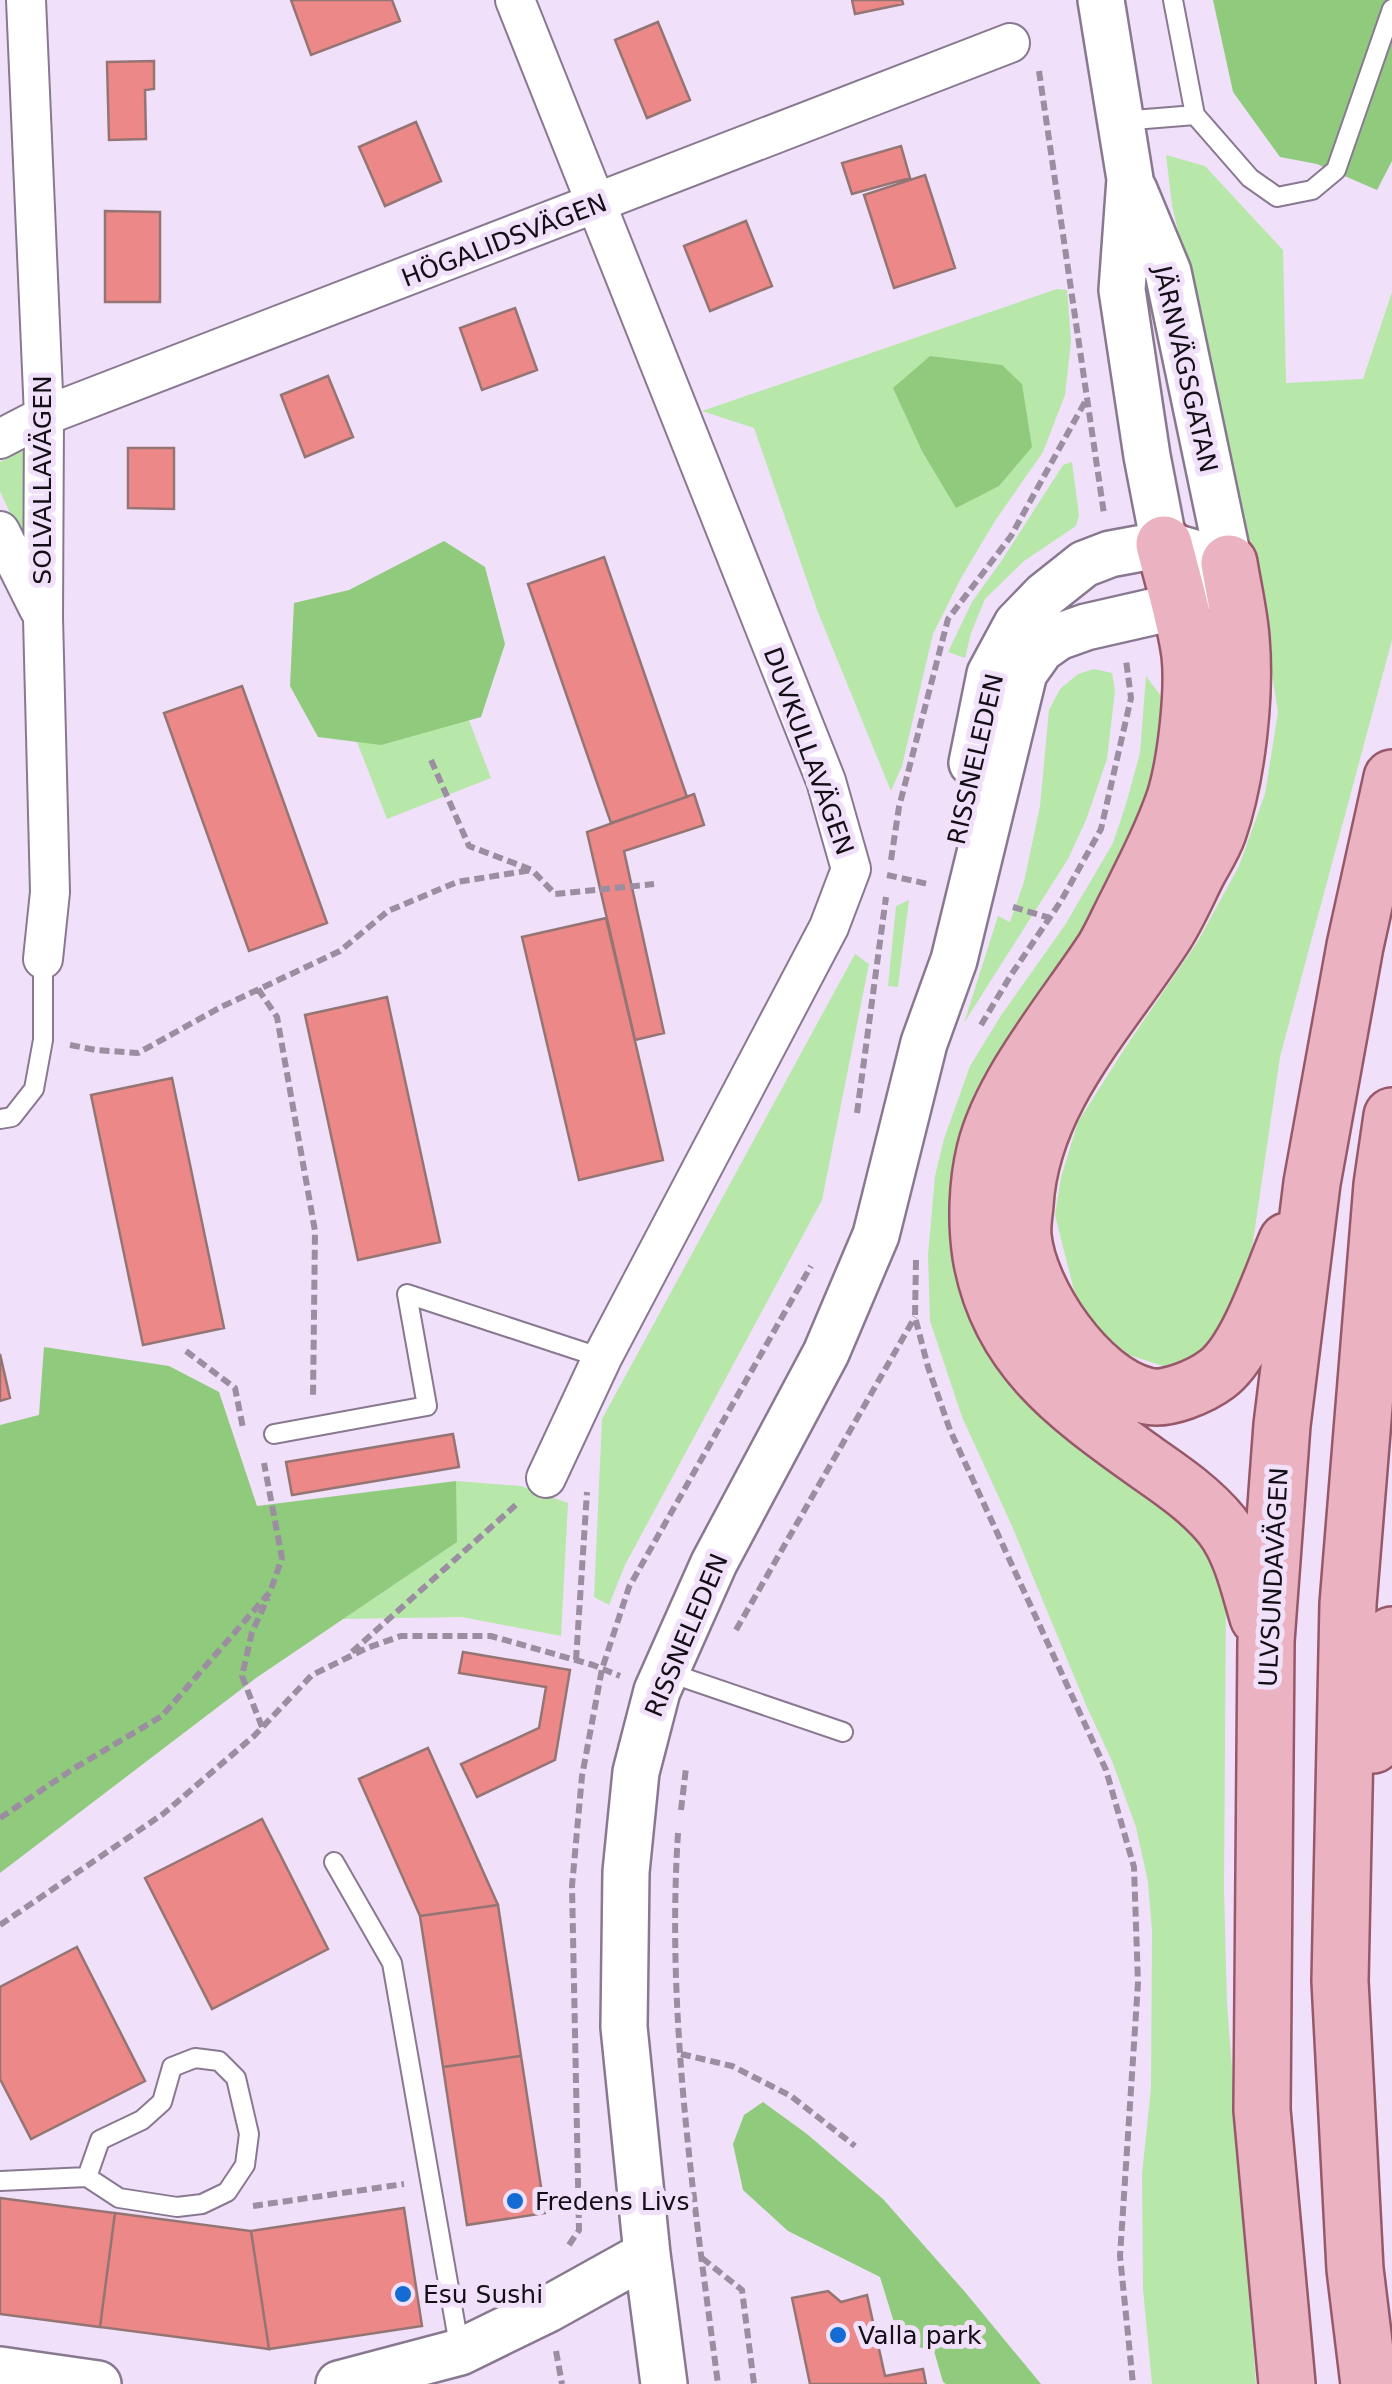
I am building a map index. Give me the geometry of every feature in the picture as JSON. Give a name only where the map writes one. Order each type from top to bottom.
[{"type":"main road","points":[[1164,544],[1190,657],[1188,729],[1175,797],[1107,944],[1002,1107],[985,1150],[978,1200],[981,1255],[992,1299],[1010,1338],[1042,1379],[1078,1413],[1182,1488],[1222,1526],[1242,1564],[1266,1641]]},
{"type":"main road","points":[[1229,563],[1241,638],[1240,714],[1232,778],[1217,835],[1168,931],[1056,1096],[1036,1141],[1026,1185],[1023,1237],[1037,1287],[1062,1329],[1087,1360],[1119,1385],[1149,1397],[1186,1392],[1219,1372],[1241,1347],[1312,1183]]},
{"type":"main road","name":"ULVSUNDAVÄGEN","points":[[1287,2384],[1262,2110],[1266,1641],[1282,1425],[1312,1183],[1355,946],[1392,778]]},
{"type":"main road","points":[[1369,2384],[1356,2268],[1340,1981],[1348,1604],[1382,1184],[1392,1116]]},
{"type":"main road","points":[[1340,1981],[1392,1635]]},
{"type":"street","name":"SOLVALLAVÄGEN","points":[[26,0],[44,416],[43,618],[50,892],[43,960]]},
{"type":"street","name":"DUVKULLAVÄGEN","points":[[515,0],[826,781],[851,869],[829,926],[602,1358],[546,1478]]},
{"type":"street","name":"JÄRNVÄGSGATAN","points":[[1101,0],[1130,179],[1168,272],[1229,563]]},
{"type":"street","name":"HÖGALIDSVÄGEN","points":[[0,439],[44,416],[596,204],[1023,49]]},
{"type":"street","name":"JÄRNVÄGSGATAN","points":[[1130,179],[1122,290],[1164,544]]},
{"type":"street","points":[[0,531],[43,618]]},
{"type":"street","name":"RISSNELEDEN","points":[[924,1043],[941,916],[990,674],[1017,624],[1045,594],[1084,564],[1110,554],[1164,544],[1229,563]]},
{"type":"street","name":"RISSNELEDEN","points":[[664,2384],[624,2028],[626,1872],[636,1772],[662,1682],[714,1563],[826,1353],[876,1234],[924,1043],[954,960],[1024,673],[1041,648],[1058,637],[1178,606],[1229,563]]},
{"type":"street","points":[[339,2384],[460,2352],[647,2254]]},
{"type":"street","points":[[0,2370],[98,2384]]},
{"type":"lane","points":[[1172,0],[1195,115],[1250,178],[1277,197],[1312,190],[1336,170],[1392,9]]},
{"type":"lane","points":[[1120,120],[1195,115]]},
{"type":"lane","points":[[0,1119],[12,1117],[34,1089],[43,1040],[43,960]]},
{"type":"lane","points":[[274,1434],[426,1406],[406,1294],[602,1358]]},
{"type":"lane","points":[[662,1682],[712,1688],[843,1732]]},
{"type":"lane","points":[[334,1862],[392,1963],[460,2352]]},
{"type":"lane","points":[[0,2180],[87,2177],[119,2198],[177,2207],[202,2204],[227,2192],[246,2165],[249,2134],[236,2078],[219,2061],[196,2058],[172,2066],[162,2102],[142,2120],[100,2140],[87,2177]]},
{"type":"path","points":[[1023,49],[1087,397],[1110,554]]},
{"type":"path","points":[[889,876],[899,806],[948,619],[1011,536],[1087,397]]},
{"type":"path","points":[[977,1032],[1061,901],[1101,828],[1132,698],[1120,621]]},
{"type":"path","points":[[431,760],[469,846],[532,870],[555,894],[654,884]]},
{"type":"path","points":[[43,1040],[138,1053],[258,989],[340,951],[388,911],[457,882],[532,870]]},
{"type":"path","points":[[855,1130],[886,895]]},
{"type":"path","points":[[258,989],[277,1018],[315,1230],[312,1427]]},
{"type":"path","points":[[916,1250],[915,1318],[950,1430],[1106,1770],[1134,1867],[1138,1983],[1120,2256],[1133,2384]]},
{"type":"path","points":[[602,1669],[629,1587],[815,1259]]},
{"type":"path","points":[[712,1688],[732,1637],[915,1318]]},
{"type":"path","points":[[186,1351],[235,1388],[245,1441]]},
{"type":"path","points":[[262,1727],[242,1676],[252,1632],[282,1558],[262,1457],[271,1456],[274,1434]]},
{"type":"path","points":[[342,1660],[546,1478],[587,1491],[576,1660]]},
{"type":"path","points":[[0,1818],[162,1716],[270,1592]]},
{"type":"path","points":[[0,1925],[163,1814],[262,1727],[312,1675],[366,1648],[401,1636],[491,1636],[602,1669],[662,1682]]},
{"type":"path","points":[[689,1758],[674,1892],[681,2054],[688,2158],[718,2384]]},
{"type":"path","points":[[681,2054],[732,2066],[792,2096],[855,2146]]},
{"type":"path","points":[[202,2204],[257,2206],[430,2180]]},
{"type":"path","points":[[702,2258],[742,2290],[754,2384]]},
{"type":"green space","points":[[1213,0],[1392,0],[1392,161],[1377,190],[1317,164],[1280,157],[1233,92]]},
{"type":"green space","points":[[1166,155],[1205,166],[1283,250],[1286,383],[1363,379],[1392,292],[1392,640],[1280,1057],[1251,1255],[1240,1301],[1223,1329],[1196,1357],[1163,1366],[1129,1355],[1100,1331],[1076,1298],[1055,1215],[1061,1177],[1078,1122],[1198,941],[1239,866],[1265,794],[1278,712],[1200,323],[1172,205]]},
{"type":"green space","points":[[1057,289],[1067,290],[1071,341],[1065,395],[1043,452],[995,521],[933,634],[902,766],[891,791],[819,615],[754,428],[702,411]]},
{"type":"green space","points":[[930,356],[1002,365],[1022,384],[1032,447],[999,486],[956,508],[922,451],[893,388]]},
{"type":"green space","points":[[26,449],[25,546],[0,491],[0,462]]},
{"type":"green space","points":[[1072,462],[1079,515],[1076,526],[1024,561],[985,599],[965,658],[948,652],[972,602],[1063,465]]},
{"type":"green space","points":[[444,541],[485,567],[505,644],[481,717],[381,745],[318,737],[290,686],[294,603],[349,590]]},
{"type":"green space","points":[[439,642],[491,778],[387,819],[334,683]]},
{"type":"green space","points":[[1094,669],[1112,673],[1115,691],[1107,759],[1086,820],[1068,859],[964,1023],[998,916],[1010,922],[1024,882],[1040,806],[1049,710],[1060,689],[1078,674]]},
{"type":"green space","points":[[1146,676],[1163,699],[1165,724],[1145,818],[1102,909],[980,1110],[1169,1495],[1212,1554],[1226,1601],[1227,2003],[1256,2384],[1152,2384],[1143,2289],[1142,2174],[1151,2088],[1152,1931],[1148,1882],[1136,1827],[1112,1761],[962,1417],[930,1321],[928,1255],[935,1176],[944,1139],[970,1066],[1065,925],[1113,843],[1140,753]]},
{"type":"green space","points":[[909,900],[898,987],[888,986],[896,906]]},
{"type":"green space","points":[[855,954],[869,964],[822,1200],[625,1565],[609,1605],[594,1597],[602,1419]]},
{"type":"green space","points":[[44,1347],[169,1366],[219,1392],[257,1506],[456,1481],[457,1542],[256,1678],[0,1873],[0,1425],[39,1415]]},
{"type":"green space","points":[[456,1481],[521,1486],[568,1503],[561,1636],[462,1617],[343,1619],[456,1542]]},
{"type":"green space","points":[[763,2102],[883,2199],[1041,2384],[946,2384],[934,2351],[900,2342],[880,2277],[788,2231],[743,2190],[733,2144],[744,2115]]},
{"type":"building","points":[[291,0],[392,0],[400,21],[311,55]]},
{"type":"building","points":[[852,0],[902,0],[903,4],[855,14]]},
{"type":"building","points":[[658,22],[690,100],[647,118],[615,40]]},
{"type":"building","points":[[154,61],[154,89],[145,90],[146,139],[109,140],[107,62]]},
{"type":"building","points":[[416,122],[441,181],[385,206],[359,147]]},
{"type":"building","points":[[901,146],[910,178],[852,194],[842,163]]},
{"type":"building","points":[[925,175],[955,268],[894,288],[864,195]]},
{"type":"building","points":[[105,211],[160,212],[160,302],[105,302]]},
{"type":"building","points":[[746,221],[772,286],[710,311],[684,246]]},
{"type":"building","points":[[515,308],[537,370],[482,390],[460,328]]},
{"type":"building","points":[[328,376],[353,437],[305,457],[281,395]]},
{"type":"building","points":[[128,448],[174,448],[174,509],[128,508]]},
{"type":"building","points":[[604,557],[687,797],[611,823],[528,584]]},
{"type":"building","points":[[242,686],[327,923],[249,951],[164,713]]},
{"type":"building","points":[[694,794],[704,825],[624,851],[664,1033],[635,1040],[587,832]]},
{"type":"building","points":[[606,918],[663,1160],[579,1180],[522,937]]},
{"type":"building","points":[[387,997],[440,1242],[358,1260],[305,1015]]},
{"type":"building","points":[[172,1078],[224,1328],[143,1345],[91,1095]]},
{"type":"building","points":[[0,1354],[10,1398],[0,1401]]},
{"type":"building","points":[[453,1434],[459,1467],[292,1495],[286,1462]]},
{"type":"building","points":[[463,1652],[570,1670],[555,1760],[477,1797],[461,1764],[539,1728],[546,1687],[459,1673]]},
{"type":"building","points":[[428,1748],[498,1905],[420,1916],[359,1779]]},
{"type":"building","points":[[262,1819],[328,1949],[212,2009],[145,1878]]},
{"type":"building","points":[[498,1905],[521,2056],[443,2067],[420,1916]]},
{"type":"building","points":[[77,1947],[145,2081],[31,2139],[0,2079],[0,1987]]},
{"type":"building","points":[[521,2056],[545,2213],[467,2225],[443,2067]]},
{"type":"building","points":[[0,2198],[115,2213],[100,2327],[0,2314]]},
{"type":"building","points":[[404,2208],[422,2326],[269,2349],[251,2231]]},
{"type":"building","points":[[115,2213],[251,2231],[269,2349],[100,2327]]},
{"type":"building","name":"Valla park","points":[[828,2291],[841,2302],[867,2295],[885,2376],[923,2369],[926,2384],[810,2384],[792,2298]]},
{"type":"place","name":"Fredens Livs","points":[[515,2201]]},
{"type":"place","name":"Esu Sushi","points":[[403,2294]]},
{"type":"place","name":"Valla park","points":[[838,2335]]}]
